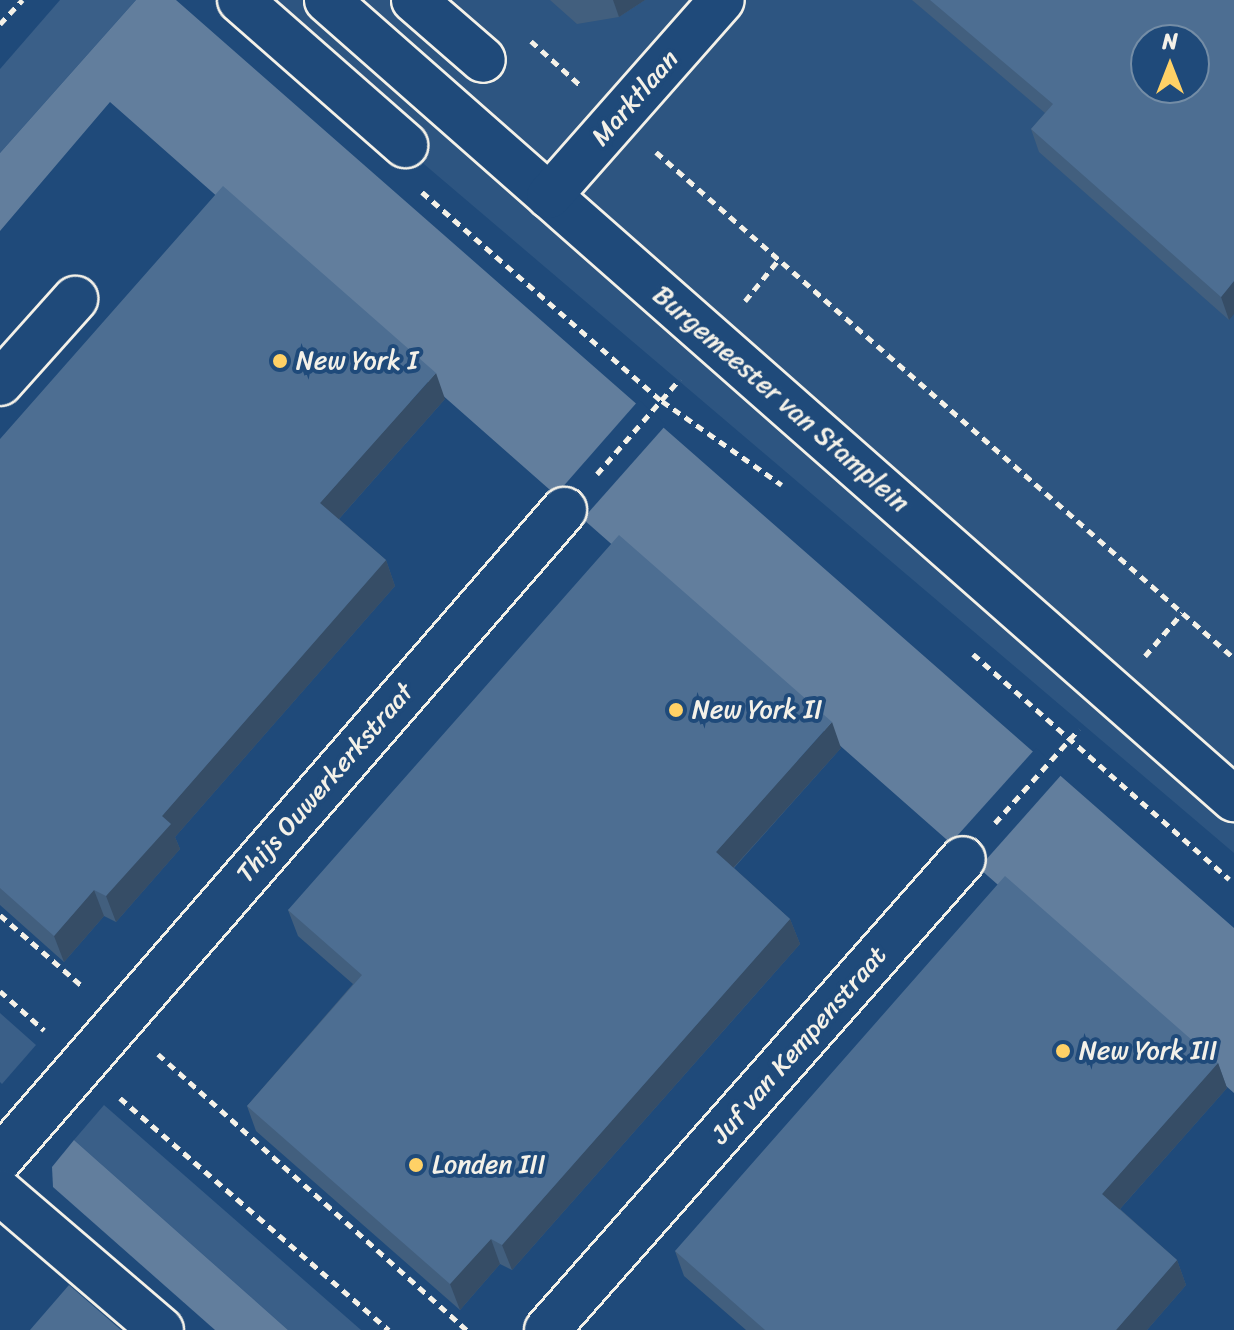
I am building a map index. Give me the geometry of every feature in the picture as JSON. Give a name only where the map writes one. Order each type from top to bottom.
[{"type":"street","points":[[240,0],[409,165]]},
{"type":"street","name":"Burgemeester van Stamplein","points":[[327,0],[1234,799]]},
{"type":"street","points":[[414,0],[483,60]]},
{"type":"street","name":"Marktlaan","points":[[549,196],[722,0]]},
{"type":"street","points":[[0,383],[75,299]]},
{"type":"street","name":"Thijs Ouwerkerkstraat","points":[[0,1159],[564,510]]},
{"type":"street","name":"Juf van Kempenstraat","points":[[547,1330],[963,859]]},
{"type":"street","points":[[0,1192],[161,1330]]},
{"type":"path","points":[[0,24],[22,0]]},
{"type":"path","points":[[518,30],[1234,658]]},
{"type":"path","points":[[409,165],[662,401],[782,485]]},
{"type":"path","points":[[564,510],[654,410]]},
{"type":"path","points":[[973,654],[1229,879]]},
{"type":"path","points":[[963,859],[1051,759]]},
{"type":"path","points":[[0,915],[467,1330]]},
{"type":"path","points":[[0,991],[389,1330]]},
{"type":"shaded area","points":[[60,0],[136,0],[0,153],[0,69]]},
{"type":"shaded area","points":[[136,0],[176,0],[1234,928],[1234,1093],[110,102],[0,231],[0,153]]},
{"type":"shaded area","points":[[231,0],[1234,0],[1234,853]]},
{"type":"shaded area","points":[[0,1013],[36,1045],[2,1084],[0,1082]]},
{"type":"shaded area","points":[[104,1105],[361,1330],[288,1330],[74,1140]]},
{"type":"shaded area","points":[[74,1140],[288,1330],[215,1330],[53,1187],[52,1167]]},
{"type":"pier","points":[[639,400],[666,425],[580,522],[553,498]]},
{"type":"pier","points":[[1036,748],[1063,773],[976,871],[948,846]]},
{"type":"building","points":[[930,0],[1234,0],[1234,281],[1221,297],[1031,129],[1053,104]]},
{"type":"building","points":[[223,186],[436,373],[320,503],[386,560],[162,816],[171,824],[106,896],[94,890],[54,936],[0,888],[0,439]]},
{"type":"building","points":[[619,535],[832,722],[716,852],[790,919],[502,1245],[491,1239],[450,1284],[247,1106],[362,975],[288,910]]},
{"type":"building","points":[[1005,876],[1218,1063],[1102,1194],[1177,1260],[1116,1330],[765,1330],[675,1251]]},
{"type":"building","points":[[69,1285],[121,1330],[30,1330]]},
{"type":"place","name":"New York I","points":[[280,361]]},
{"type":"place","name":"New York II","points":[[676,710]]},
{"type":"place","name":"New York III","points":[[1063,1051]]},
{"type":"place","name":"Londen III","points":[[416,1165]]}]
